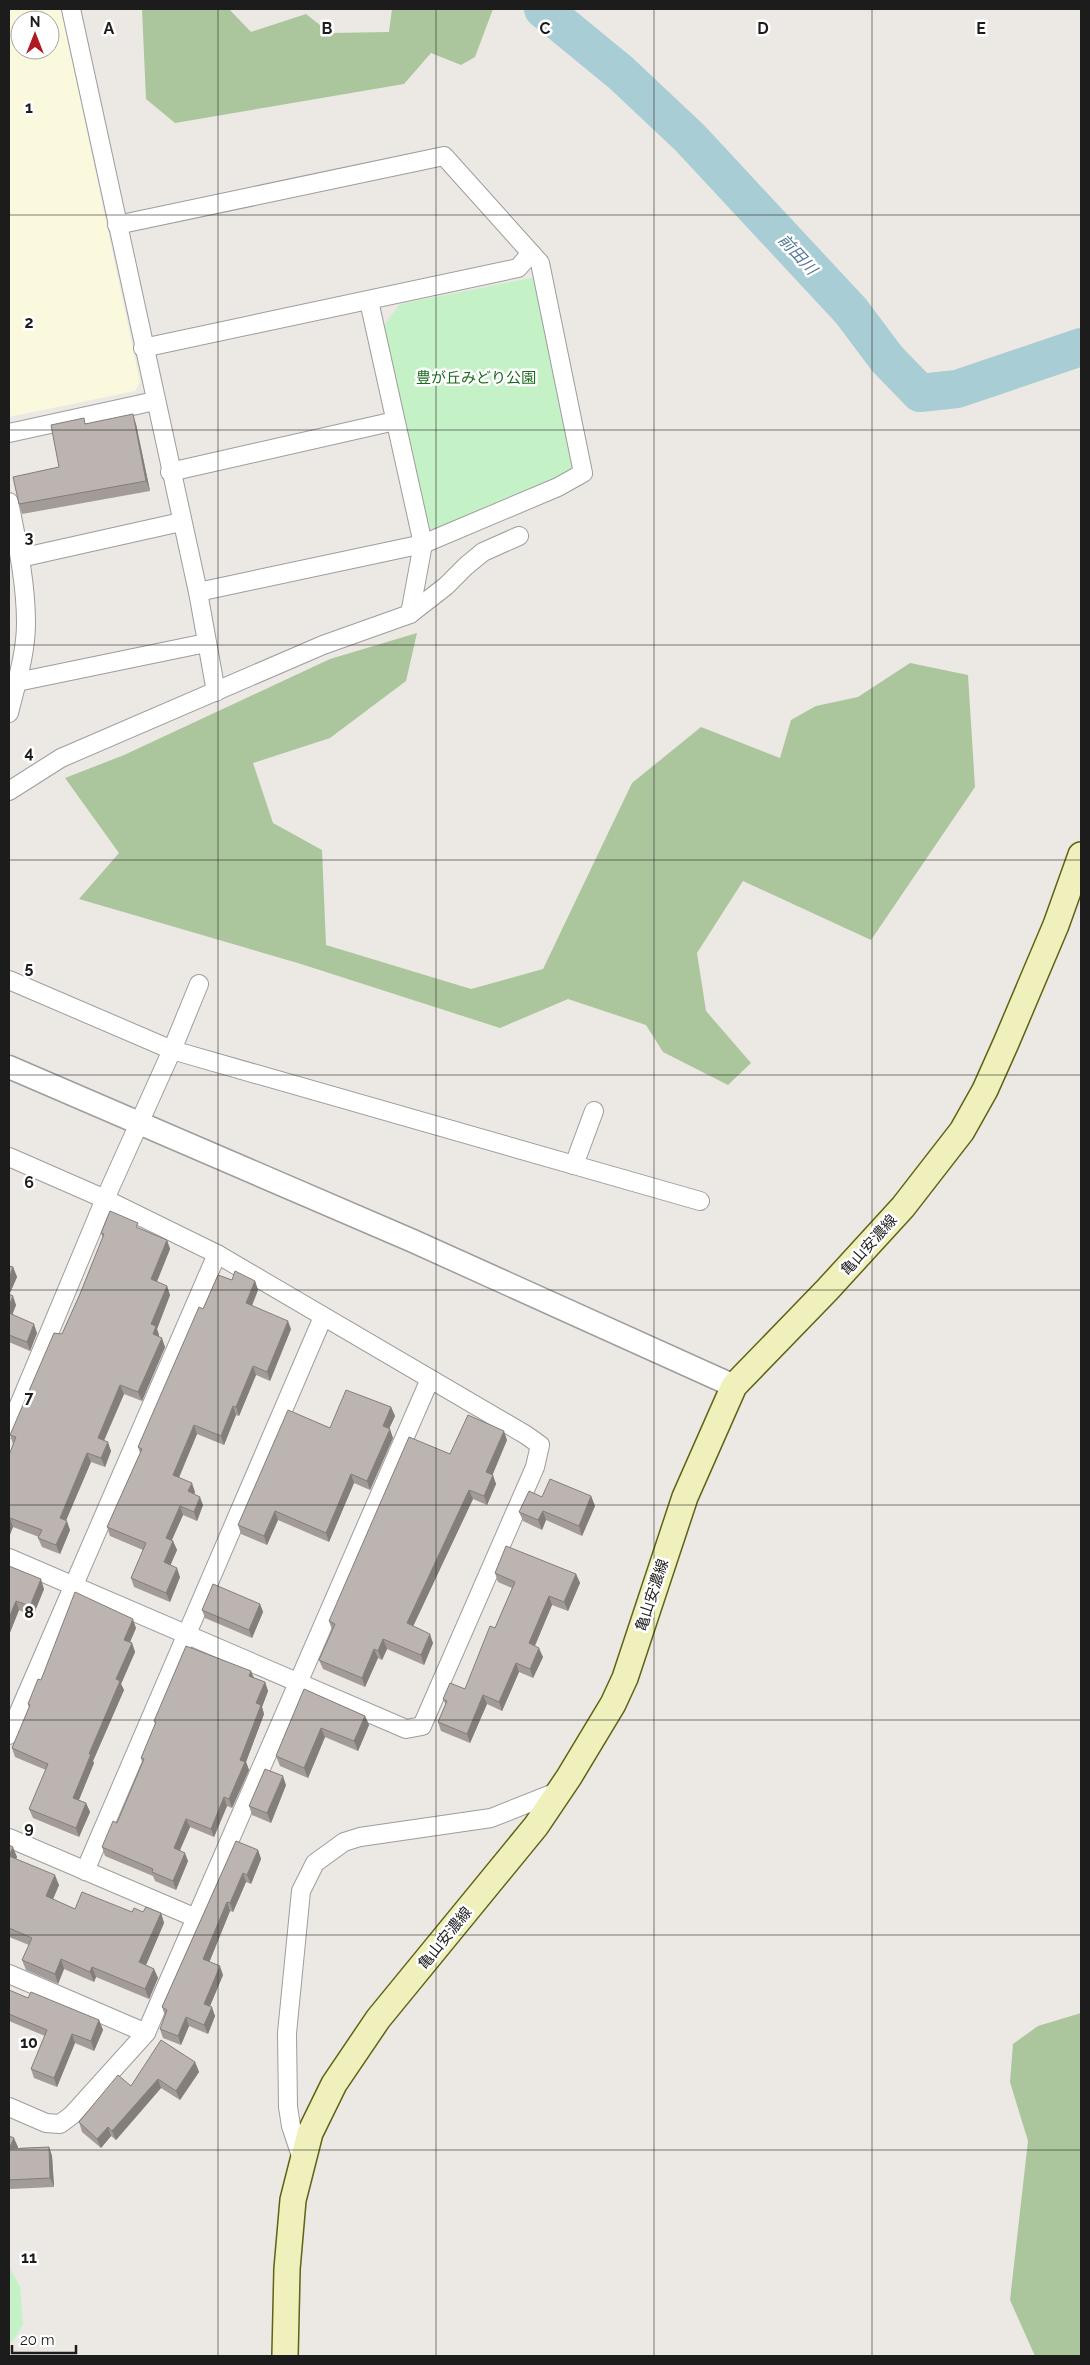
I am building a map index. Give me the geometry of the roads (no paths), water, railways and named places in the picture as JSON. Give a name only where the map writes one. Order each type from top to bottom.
[{"type":"main road","name":"亀山安濃線","points":[[285,2356],[287,2269],[293,2200],[310,2133],[334,2084],[378,2019],[536,1826],[613,1704],[625,1678],[685,1497],[734,1386],[827,1290],[903,1207],[962,1131],[1006,1043],[1056,925],[1081,855]]},
{"type":"street","points":[[71,9],[170,472],[198,592],[216,692]]},
{"type":"street","points":[[117,225],[444,156],[540,263],[583,473],[558,487],[423,544],[198,592]]},
{"type":"street","points":[[143,348],[518,268],[530,253]]},
{"type":"street","points":[[369,301],[423,544],[410,614]]},
{"type":"street","points":[[9,433],[155,401]]},
{"type":"street","points":[[170,472],[395,422]]},
{"type":"street","points":[[9,502],[20,558],[26,624],[23,656],[9,713]]},
{"type":"street","points":[[20,558],[181,522]]},
{"type":"street","points":[[9,791],[61,758],[323,645],[410,614],[446,586],[483,552],[519,536]]},
{"type":"street","points":[[17,682],[206,643]]},
{"type":"street","points":[[9,980],[172,1050],[700,1201]]},
{"type":"street","points":[[9,1429],[105,1199],[172,1050],[198,984]]},
{"type":"street","points":[[9,1067],[412,1241],[734,1386]]},
{"type":"street","points":[[574,1165],[594,1111]]},
{"type":"street","points":[[9,1157],[105,1199],[217,1254],[540,1445],[534,1466],[422,1726],[406,1729],[9,1558]]},
{"type":"street","points":[[9,1735],[217,1254]]},
{"type":"street","points":[[85,1871],[323,1317]]},
{"type":"street","points":[[9,2107],[46,2123],[60,2124],[72,2115],[146,2033],[430,1379]]},
{"type":"street","points":[[303,2162],[291,2126],[288,2107],[287,2033],[301,1891],[315,1863],[344,1842],[360,1837],[491,1818],[559,1791]]},
{"type":"street","points":[[9,1838],[196,1918]]},
{"type":"street","points":[[9,1974],[146,2033]]},
{"type":"waterway","name":"前田川","points":[[543,9],[621,73],[690,138],[851,311],[887,359],[920,393],[957,389],[1081,347]]},
{"type":"park label","name":"豊が丘みどり公園","points":[[476,378]]}]
